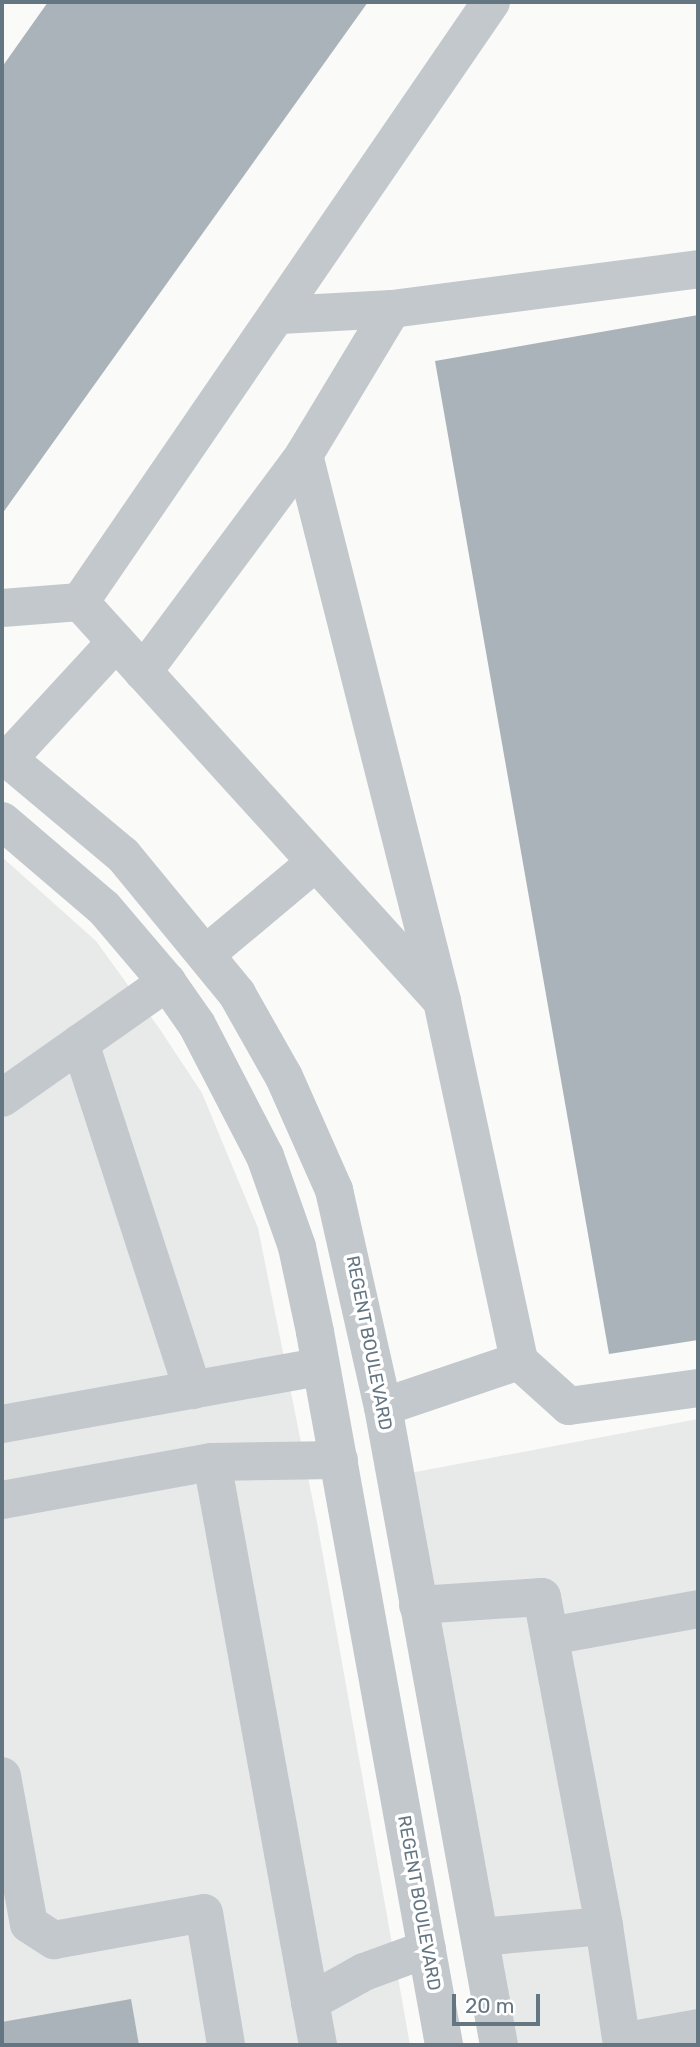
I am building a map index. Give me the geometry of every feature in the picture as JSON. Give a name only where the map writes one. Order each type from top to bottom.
[{"type":"street","points":[[80,602],[280,315],[491,2]]},
{"type":"street","points":[[280,315],[392,309],[698,269]]},
{"type":"street","points":[[143,672],[304,455],[392,309]]},
{"type":"street","points":[[304,455],[442,1000],[519,1361],[569,1406],[698,1388]]},
{"type":"street","points":[[2,608],[80,602]]},
{"type":"street","points":[[80,602],[442,1000]]},
{"type":"street","points":[[5,756],[116,642]]},
{"type":"street","name":"REGENT BOULEVARD","points":[[5,756],[123,855],[206,954],[253,1018],[334,1190],[383,1407],[499,2045]]},
{"type":"street","name":"REGENT BOULEVARD","points":[[2,821],[104,908],[167,982],[197,1025],[265,1156],[297,1247],[339,1460],[444,2045]]},
{"type":"street","points":[[206,954],[316,862]]},
{"type":"street","points":[[2,1098],[167,982]]},
{"type":"street","points":[[80,1043],[193,1390]]},
{"type":"street","points":[[383,1407],[519,1361]]},
{"type":"street","points":[[2,1424],[320,1367]]},
{"type":"street","points":[[2,1500],[212,1462],[339,1460]]},
{"type":"street","points":[[212,1462],[309,2030]]},
{"type":"street","points":[[418,1605],[542,1597],[604,1926],[622,2044],[698,2028]]},
{"type":"street","points":[[550,1636],[698,1609]]},
{"type":"street","points":[[2,1776],[29,1924],[54,1940],[204,1913],[226,2045]]},
{"type":"street","points":[[480,1937],[604,1926]]},
{"type":"street","points":[[309,2030],[364,1972],[427,1949]]},
{"type":"shaded area","points":[[2,857],[96,941],[159,1028],[202,1093],[258,1228],[317,1522],[410,2045],[2,2045]]},
{"type":"shaded area","points":[[698,1419],[698,2045],[499,2045],[394,1476]]},
{"type":"building","points":[[48,2],[368,2],[2,514],[2,67]]},
{"type":"building","points":[[698,315],[698,1340],[609,1354],[435,361]]},
{"type":"building","points":[[131,1999],[139,2045],[2,2045],[2,2022]]}]
